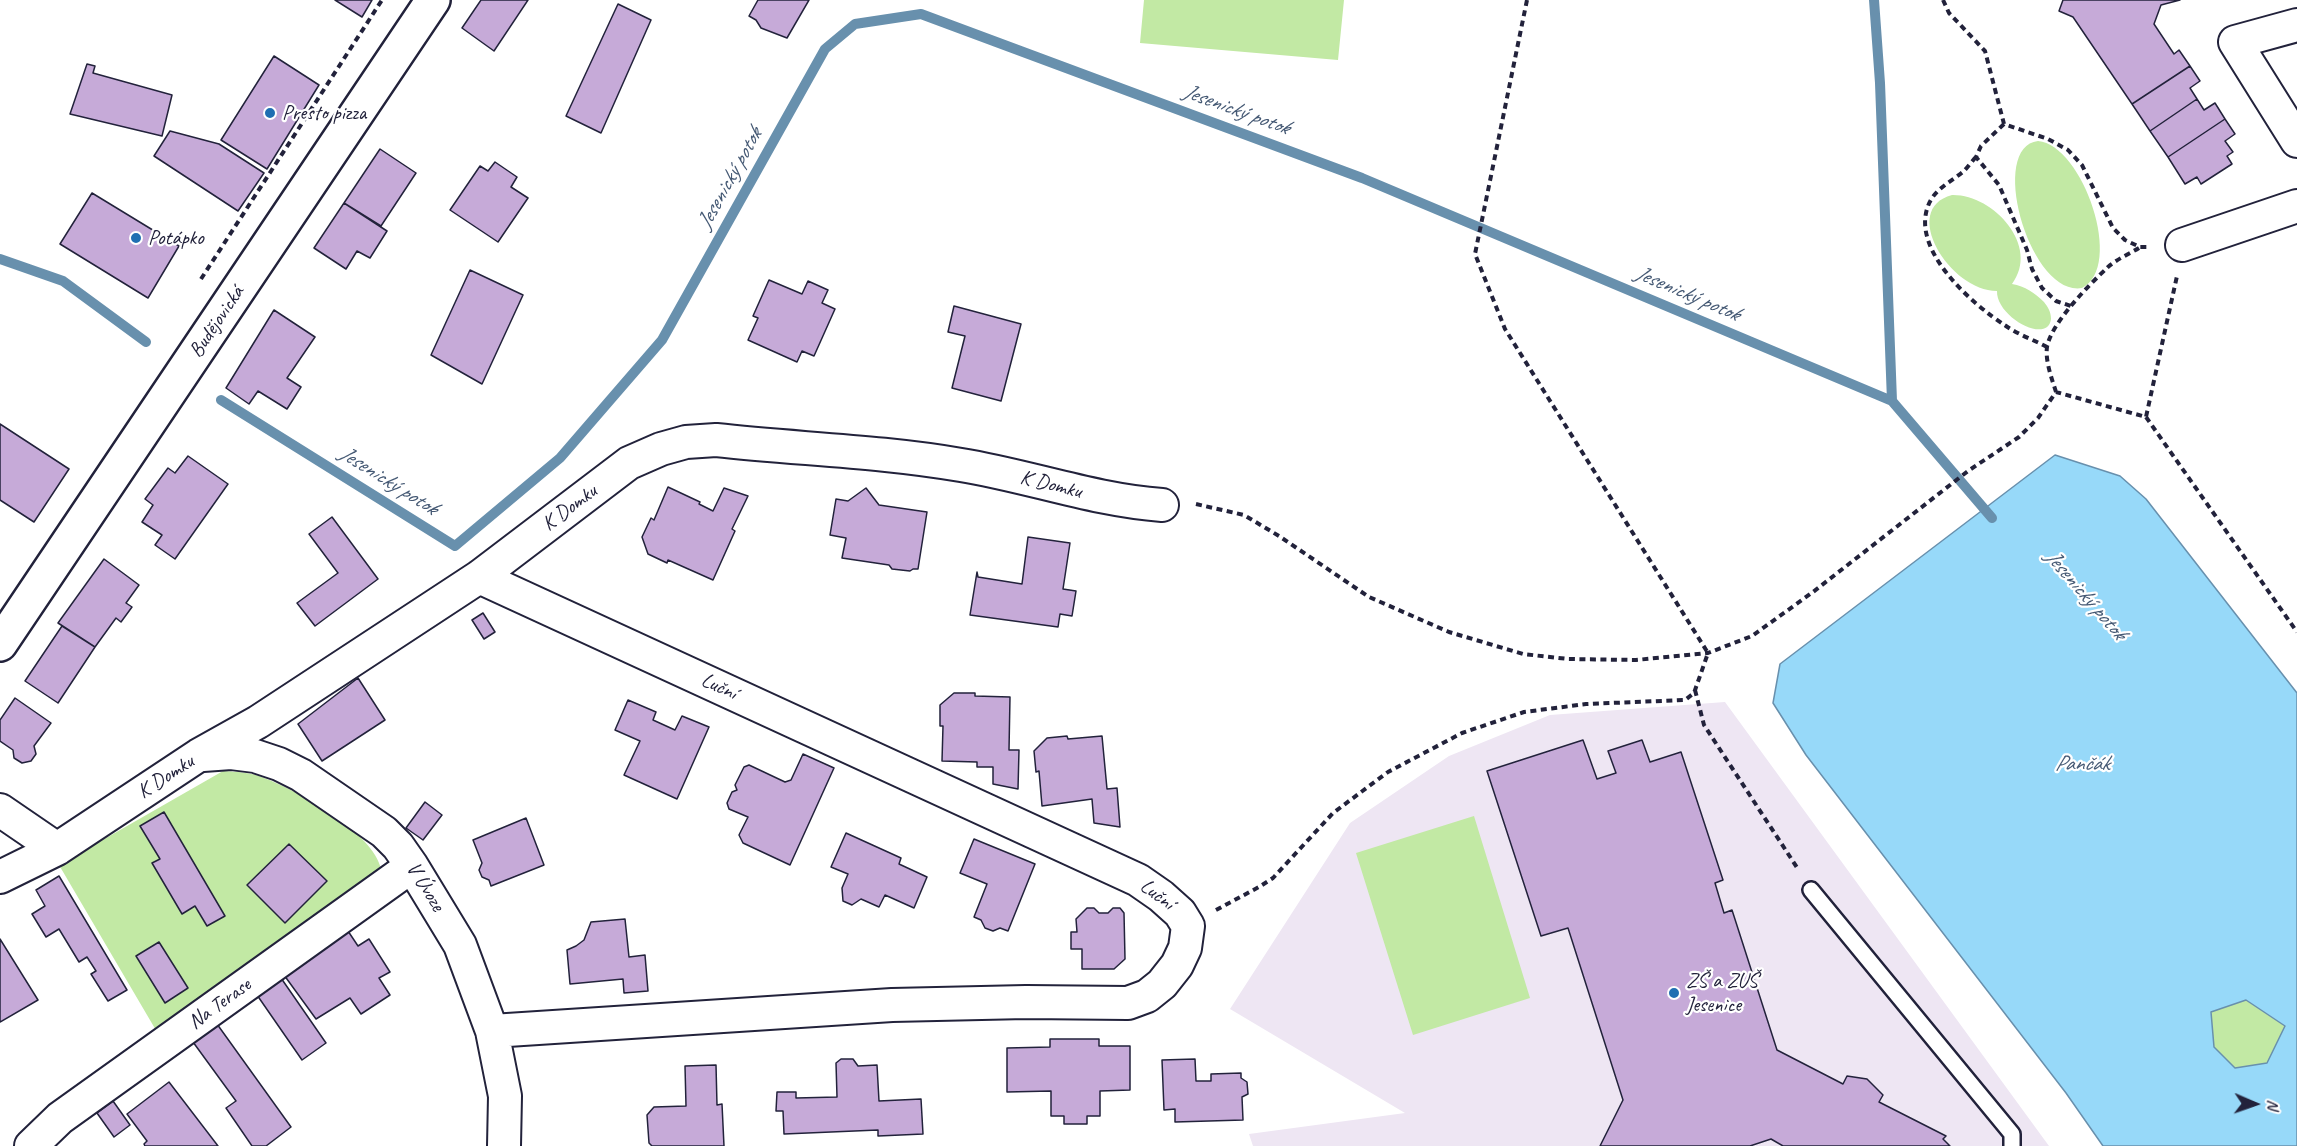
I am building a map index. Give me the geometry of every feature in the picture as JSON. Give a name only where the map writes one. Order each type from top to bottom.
[{"type":"main road","name":"Budějovická","points":[[0,644],[434,0]]},
{"type":"street","points":[[2297,25],[2235,42],[2297,141]]},
{"type":"street","points":[[2182,245],[2297,206]]},
{"type":"street","name":"K Domku","points":[[0,877],[57,849],[199,755],[258,722],[479,577],[629,463],[661,449],[686,442],[716,440],[918,458],[998,472],[1124,502],[1162,505]]},
{"type":"street","name":"Luční","points":[[479,577],[1138,880],[1180,913],[1188,926],[1185,948],[1177,964],[1162,984],[1147,996],[1128,1004],[1026,1002],[892,1005],[492,1031]]},
{"type":"street","name":"V Úvoze","points":[[199,755],[231,753],[255,756],[301,775],[384,832],[398,846],[460,945],[492,1031],[505,1096],[504,1146]]},
{"type":"street","points":[[0,810],[57,849]]},
{"type":"street","name":"Na Terase","points":[[31,1146],[60,1118],[412,866]]},
{"type":"lane","points":[[1811,890],[2012,1134],[2012,1146]]},
{"type":"path","points":[[210,263],[382,0]]},
{"type":"path","points":[[1527,0],[1474,254],[1505,329],[1708,653]]},
{"type":"path","points":[[1944,0],[1949,13],[1985,51],[2004,124]]},
{"type":"path","points":[[2004,124],[1981,146],[1976,157],[1964,170],[1932,198],[1928,204],[1924,221],[1925,233],[1944,270],[1965,292],[2005,326],[2047,347]]},
{"type":"path","points":[[2004,124],[2068,150],[2082,165],[2113,228],[2125,240],[2140,247],[2182,245],[2146,417]]},
{"type":"path","points":[[1976,157],[1999,185],[2027,250],[2032,269],[2042,288],[2056,301],[2071,306]]},
{"type":"path","points":[[2056,392],[2050,373],[2047,347],[2056,327],[2071,306],[2110,266],[2140,247]]},
{"type":"path","points":[[1162,505],[1201,504],[1244,515],[1369,597],[1449,632],[1523,654],[1568,659],[1636,660],[1708,653],[1752,636],[1813,592],[1944,489],[2019,437],[2038,418],[2056,392]]},
{"type":"path","points":[[2056,392],[2146,417],[2297,632]]},
{"type":"path","points":[[1188,926],[1273,878],[1333,813],[1388,772],[1462,734],[1524,712],[1586,704],[1685,700],[1691,697],[1695,689],[1708,653]]},
{"type":"path","points":[[1695,689],[1704,725],[1811,890]]},
{"type":"shaded area","points":[[1725,702],[2049,1146],[1253,1146],[1249,1134],[1405,1113],[1230,1009],[1350,823],[1449,756],[1550,715]]},
{"type":"green space","points":[[1144,0],[1344,0],[1338,60],[1140,43]]},
{"type":"green space","points":[[2038,141],[2055,148],[2070,163],[2083,184],[2093,208],[2099,233],[2100,257],[2094,276],[2082,288],[2063,285],[2046,270],[2032,247],[2021,220],[2016,193],[2016,168],[2023,149]]},
{"type":"green space","points":[[1952,195],[1968,197],[1983,203],[2008,225],[2017,239],[2021,254],[2019,269],[2012,284],[2029,290],[2044,302],[2051,316],[2048,326],[2041,329],[2022,324],[2005,310],[1999,301],[1997,291],[1979,287],[1963,278],[1948,264],[1937,248],[1931,232],[1930,216],[1937,203]]},
{"type":"green space","points":[[223,771],[259,776],[295,792],[332,814],[364,841],[375,855],[381,869],[157,1032],[59,865]]},
{"type":"green space","points":[[1474,816],[1530,998],[1413,1035],[1356,853]]},
{"type":"green space","points":[[2246,1000],[2285,1026],[2267,1064],[2235,1068],[2214,1047],[2211,1012]]},
{"type":"water","name":"Pančák","points":[[2055,455],[2120,476],[2146,499],[2297,693],[2297,1146],[2103,1146],[2066,1093],[1806,755],[1773,703],[1780,664]],"holes":[[[2246,1000],[2285,1026],[2267,1063],[2235,1068],[2214,1047],[2211,1012]]]},
{"type":"building","points":[[335,0],[372,0],[362,17]]},
{"type":"building","points":[[481,0],[528,0],[494,51],[462,28]]},
{"type":"building","points":[[758,0],[809,0],[787,38],[761,28],[756,20],[749,16]]},
{"type":"building","points":[[2063,0],[2180,0],[2161,5],[2154,24],[2174,54],[2179,50],[2190,66],[2132,104],[2073,17],[2059,11]]},
{"type":"building","points":[[618,4],[651,20],[601,133],[566,116]]},
{"type":"building","name":"Presto pizza","points":[[274,56],[319,85],[267,169],[221,140]]},
{"type":"building","points":[[87,64],[95,66],[93,73],[172,95],[162,136],[70,114]]},
{"type":"building","points":[[2190,66],[2200,81],[2190,88],[2197,99],[2150,131],[2132,104]]},
{"type":"building","points":[[2197,99],[2204,110],[2215,103],[2225,119],[2168,157],[2150,131]]},
{"type":"building","points":[[2225,119],[2235,134],[2225,141],[2233,152],[2227,156],[2232,164],[2201,184],[2197,177],[2185,184],[2168,157]]},
{"type":"building","points":[[170,131],[219,144],[264,173],[238,211],[154,156]]},
{"type":"building","points":[[380,149],[416,173],[381,226],[344,203]]},
{"type":"building","points":[[495,162],[517,177],[511,187],[528,198],[498,242],[450,210],[480,166],[488,171]]},
{"type":"building","points":[[92,193],[179,246],[148,298],[60,244]]},
{"type":"building","points":[[344,203],[387,231],[370,258],[357,251],[346,269],[314,248]]},
{"type":"building","points":[[470,270],[523,295],[482,384],[431,355]]},
{"type":"building","points":[[769,280],[802,294],[808,281],[828,290],[822,303],[835,309],[814,356],[802,351],[797,362],[748,340],[758,318],[753,316]]},
{"type":"building","points":[[954,306],[1021,324],[1001,401],[952,388],[965,336],[948,332]]},
{"type":"building","points":[[274,310],[315,337],[287,378],[301,387],[287,409],[258,391],[249,404],[226,388]]},
{"type":"building","points":[[0,424],[69,469],[34,522],[0,500]]},
{"type":"building","points":[[188,456],[228,484],[175,559],[155,545],[162,535],[142,522],[153,505],[145,499],[168,468],[175,473]]},
{"type":"building","points":[[668,487],[700,502],[699,504],[713,511],[724,488],[748,496],[732,529],[735,531],[713,580],[668,560],[667,563],[648,554],[642,537],[651,518],[654,520]]},
{"type":"building","points":[[866,488],[879,505],[927,512],[918,569],[910,571],[892,569],[889,565],[842,558],[846,538],[830,535],[836,499],[848,501]]},
{"type":"building","points":[[332,517],[378,579],[315,626],[297,603],[338,573],[309,534]]},
{"type":"building","points":[[1028,537],[1070,543],[1063,589],[1076,591],[1072,616],[1060,614],[1058,627],[970,615],[977,572],[978,577],[1022,584]]},
{"type":"building","points":[[104,559],[139,585],[126,603],[132,607],[121,622],[116,618],[95,647],[58,623]]},
{"type":"building","points":[[483,613],[495,632],[484,639],[472,620]]},
{"type":"building","points":[[62,626],[95,647],[58,703],[25,681]]},
{"type":"building","points":[[358,678],[385,720],[322,761],[298,724]]},
{"type":"building","points":[[954,693],[1010,697],[1009,750],[1019,750],[1018,789],[993,784],[993,767],[977,767],[977,762],[942,761],[943,726],[940,726],[940,705]]},
{"type":"building","points":[[15,698],[51,723],[34,746],[36,754],[31,761],[22,763],[14,758],[13,750],[0,741],[0,720]]},
{"type":"building","points":[[628,700],[656,712],[653,720],[675,730],[682,716],[709,727],[677,799],[624,775],[640,741],[615,730]]},
{"type":"building","points":[[1067,736],[1068,739],[1102,736],[1107,789],[1117,788],[1120,827],[1094,823],[1092,799],[1042,806],[1039,771],[1036,772],[1034,751],[1047,738]]},
{"type":"building","name":"ZŠ a ZUŠ Jesenice","points":[[1583,740],[1597,779],[1616,773],[1608,751],[1642,740],[1650,762],[1681,752],[1723,880],[1715,883],[1724,913],[1732,910],[1777,1050],[1843,1084],[1847,1076],[1867,1079],[1883,1095],[1879,1102],[1946,1136],[1943,1139],[1950,1146],[1783,1146],[1771,1139],[1750,1146],[1600,1146],[1623,1100],[1568,928],[1541,936],[1487,771]]},
{"type":"building","points":[[803,754],[834,768],[790,865],[743,843],[739,835],[748,817],[729,809],[727,803],[732,792],[737,790],[735,785],[744,767],[749,765],[785,782],[791,780]]},
{"type":"building","points":[[425,802],[442,815],[423,840],[406,828]]},
{"type":"building","points":[[164,812],[225,916],[207,926],[195,906],[182,914],[152,863],[160,859],[140,826]]},
{"type":"building","points":[[526,818],[544,865],[491,886],[489,880],[482,877],[479,870],[482,863],[473,840]]},
{"type":"building","points":[[846,833],[901,858],[899,864],[927,877],[914,908],[885,895],[879,907],[861,899],[852,905],[843,901],[842,888],[848,874],[831,867]]},
{"type":"building","points":[[974,839],[1035,864],[1008,931],[1000,928],[993,931],[985,928],[981,920],[974,917],[987,884],[960,873]]},
{"type":"building","points":[[289,844],[327,881],[285,923],[247,885]]},
{"type":"building","points":[[59,876],[127,990],[108,1001],[91,974],[96,971],[87,957],[79,962],[59,929],[46,937],[32,914],[45,906],[36,890]]},
{"type":"building","points":[[1087,908],[1094,908],[1099,913],[1108,913],[1113,908],[1120,908],[1124,913],[1125,959],[1114,969],[1082,969],[1082,949],[1071,949],[1071,932],[1077,932],[1076,919]]},
{"type":"building","points":[[625,919],[629,957],[645,955],[648,991],[624,993],[623,979],[570,984],[567,950],[584,940],[591,922]]},
{"type":"building","points":[[346,928],[358,946],[369,939],[390,972],[379,978],[390,995],[361,1014],[350,998],[316,1019],[284,975]]},
{"type":"building","points":[[0,939],[38,1000],[0,1022]]},
{"type":"building","points":[[159,942],[188,988],[165,1003],[136,956]]},
{"type":"building","points":[[281,978],[326,1043],[302,1060],[257,995]]},
{"type":"building","points":[[217,1024],[291,1127],[266,1146],[252,1146],[226,1108],[236,1101],[193,1042]]},
{"type":"building","points":[[1050,1039],[1099,1039],[1099,1046],[1130,1046],[1130,1090],[1100,1091],[1100,1116],[1087,1116],[1087,1124],[1064,1124],[1064,1116],[1051,1116],[1051,1091],[1007,1092],[1007,1048],[1050,1047]]},
{"type":"building","points":[[841,1059],[853,1059],[858,1066],[877,1065],[879,1101],[921,1099],[923,1134],[878,1136],[878,1130],[784,1134],[783,1111],[776,1111],[777,1092],[796,1092],[796,1098],[837,1097],[836,1063]]},
{"type":"building","points":[[1195,1059],[1196,1081],[1211,1081],[1211,1074],[1241,1073],[1241,1078],[1247,1082],[1248,1094],[1242,1097],[1243,1120],[1175,1122],[1175,1109],[1164,1110],[1162,1060]]},
{"type":"building","points":[[716,1065],[717,1105],[722,1104],[724,1146],[652,1146],[649,1143],[647,1115],[654,1107],[686,1106],[685,1066]]},
{"type":"building","points":[[169,1082],[218,1146],[145,1146],[147,1141],[127,1114]]},
{"type":"building","points":[[113,1101],[130,1125],[114,1137],[97,1113]]},
{"type":"waterway","points":[[1874,0],[1880,83],[1892,401]]},
{"type":"waterway","name":"Jesenický potok","points":[[221,400],[455,546],[560,458],[662,340],[825,49],[855,24],[921,14],[1362,178],[1892,401],[1992,518]]},
{"type":"waterway","name":"Jesenický potok","points":[[0,259],[63,281],[146,342]]},
{"type":"place","name":"Presto pizza","points":[[270,113]]},
{"type":"place","name":"Potápko","points":[[136,238]]},
{"type":"place","name":"ZŠ a ZUŠ Jesenice","points":[[1674,993]]}]
